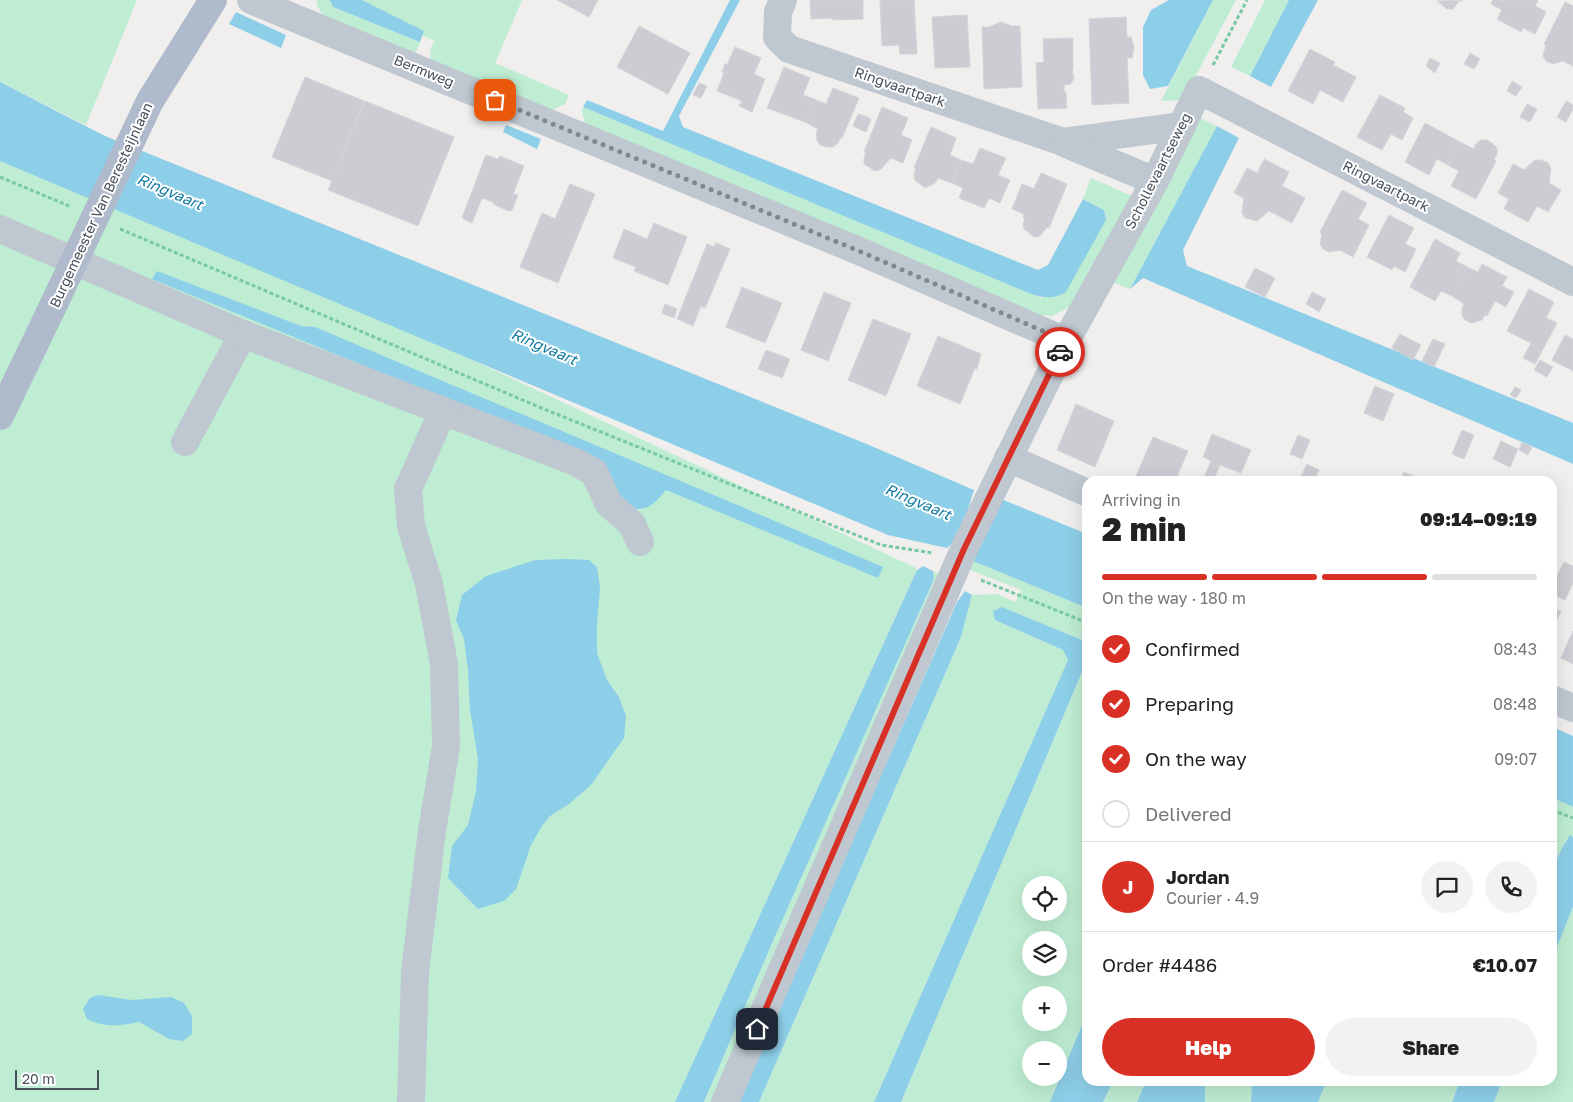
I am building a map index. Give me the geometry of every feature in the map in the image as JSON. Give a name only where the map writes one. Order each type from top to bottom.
[{"type":"main road","name":"Burgemeester Van Beresteijnlaan","points":[[0,416],[150,101],[213,0]]},
{"type":"street","name":"Bermweg","points":[[251,0],[850,247],[1066,341]]},
{"type":"street","name":"Ringvaartpark","points":[[784,0],[778,12],[776,37],[789,49],[1063,142],[1155,181]]},
{"type":"street","name":"Schollevaartseweg","points":[[725,1102],[960,559],[1066,341],[1155,181],[1200,90]]},
{"type":"street","name":"Ringvaartpark","points":[[1200,90],[1573,282]]},
{"type":"street","name":"Ringvaartpark","points":[[1063,142],[1182,126]]},
{"type":"street","points":[[0,229],[243,334],[572,461],[594,472],[609,504],[632,524],[640,542]]},
{"type":"street","points":[[185,442],[243,334]]},
{"type":"street","points":[[411,1102],[415,972],[432,831],[446,746],[444,664],[429,584],[411,526],[408,489],[443,411]]},
{"type":"street","points":[[1008,458],[1082,490]]},
{"type":"street","points":[[1557,700],[1573,708]]},
{"type":"path","points":[[1200,90],[1247,0]]},
{"type":"path","points":[[0,177],[73,208]]},
{"type":"path","points":[[115,227],[539,407],[881,546],[960,559],[1082,620]]},
{"type":"path","points":[[1557,812],[1573,818]]},
{"type":"green space","points":[[0,0],[137,0],[86,125],[0,82]]},
{"type":"green space","points":[[317,0],[331,0],[333,7],[420,42],[416,52],[410,52],[323,16],[317,5]]},
{"type":"green space","points":[[362,0],[522,0],[495,63],[569,95],[565,104],[552,110],[430,60],[431,47],[435,41],[423,36],[423,31]]},
{"type":"green space","points":[[1213,0],[1236,0],[1183,100],[1161,101]]},
{"type":"green space","points":[[1265,0],[1289,0],[1250,76],[1231,67]]},
{"type":"green space","points":[[583,107],[1042,298],[1104,210],[1083,199],[1091,178],[1132,196],[1070,307],[1052,316],[1041,315],[585,124]]},
{"type":"green space","points":[[1198,117],[1217,126],[1130,289],[1110,281]]},
{"type":"green space","points":[[0,141],[40,157],[916,568],[917,570],[675,1102],[0,1102]]},
{"type":"green space","points":[[973,561],[1082,606],[1082,640],[1002,607],[995,620],[1063,650],[1068,660],[874,1102],[759,1102],[961,637],[972,595],[997,594],[1015,602],[1021,590],[970,570]]},
{"type":"green space","points":[[933,571],[941,576],[714,1102],[704,1102],[773,941],[934,579]]},
{"type":"green space","points":[[1082,672],[1082,1025],[1067,1061],[1067,1041],[1022,1041],[1022,1086],[1057,1086],[1050,1102],[901,1102]]},
{"type":"green space","points":[[1557,800],[1573,807],[1573,837],[1570,836],[1557,859]]},
{"type":"green space","points":[[1573,907],[1573,1102],[1494,1102],[1500,1086],[1557,1086],[1557,947]]},
{"type":"green space","points":[[1111,1086],[1144,1086],[1137,1102],[1103,1102]]},
{"type":"green space","points":[[1252,1086],[1251,1102],[1205,1102],[1205,1087]]},
{"type":"green space","points":[[1325,1086],[1458,1086],[1452,1102],[1318,1102]]},
{"type":"water","points":[[330,0],[362,0],[424,31],[420,42],[333,7]]},
{"type":"water","points":[[730,0],[740,0],[679,116],[683,127],[1038,270],[1048,265],[1083,199],[1104,210],[1106,220],[1066,292],[1050,297],[1029,293],[583,107],[587,100],[663,131]]},
{"type":"water","points":[[1169,0],[1213,0],[1168,86],[1150,89],[1143,75],[1143,27],[1151,10]]},
{"type":"water","points":[[1289,0],[1318,0],[1271,87],[1250,76]]},
{"type":"water","points":[[236,12],[286,35],[281,48],[229,24]]},
{"type":"water","name":"Ringvaart","points":[[0,82],[105,136],[869,445],[974,490],[960,535],[947,548],[888,535],[0,161]]},
{"type":"water","points":[[506,125],[541,139],[537,149],[503,132]]},
{"type":"water","points":[[1217,126],[1239,138],[1183,250],[1187,266],[1573,423],[1573,464],[1143,278],[1130,289]]},
{"type":"water","points":[[157,271],[301,326],[315,327],[883,567],[878,578],[666,490],[651,506],[642,509],[630,509],[589,458],[152,279]]},
{"type":"water","points":[[1001,499],[1082,532],[1082,606],[973,561]]},
{"type":"water","points":[[535,560],[589,560],[597,567],[600,587],[597,653],[607,680],[619,697],[626,716],[624,738],[591,785],[569,804],[550,816],[542,826],[531,845],[516,889],[504,901],[478,909],[448,878],[452,846],[468,825],[476,791],[478,759],[470,710],[464,639],[456,620],[462,595],[486,576]]},
{"type":"water","points":[[923,566],[933,571],[934,579],[773,941],[704,1102],[675,1102],[917,570]]},
{"type":"water","points":[[965,591],[972,595],[961,637],[759,1102],[738,1102],[957,602]]},
{"type":"water","points":[[1002,607],[1082,640],[1082,672],[901,1102],[874,1102],[1068,660],[1063,650],[995,620],[993,611]]},
{"type":"water","points":[[1557,729],[1573,736],[1573,807],[1557,800]]},
{"type":"water","points":[[1570,835],[1573,837],[1573,907],[1557,947],[1557,859]]},
{"type":"water","points":[[98,995],[132,1000],[171,997],[184,1003],[192,1016],[192,1034],[183,1041],[169,1039],[139,1022],[112,1025],[94,1022],[87,1019],[83,1009],[90,998]]},
{"type":"water","points":[[1082,1025],[1082,1086],[1111,1086],[1103,1102],[1050,1102],[1057,1086],[1067,1086],[1067,1061]]},
{"type":"water","points":[[1144,1086],[1205,1087],[1205,1102],[1137,1102]]},
{"type":"water","points":[[1252,1086],[1325,1086],[1318,1102],[1251,1102]]},
{"type":"water","points":[[1458,1086],[1500,1086],[1494,1102],[1452,1102]]},
{"type":"building","points":[[557,0],[598,0],[589,17]]},
{"type":"building","points":[[810,0],[863,0],[863,19],[811,19]]},
{"type":"building","points":[[880,0],[914,0],[917,54],[900,54],[899,45],[882,46]]},
{"type":"building","points":[[1460,0],[1453,9],[1447,9],[1437,1]]},
{"type":"building","points":[[1493,0],[1538,0],[1535,6],[1546,12],[1535,34],[1523,28],[1521,32],[1497,19],[1502,10],[1491,4]]},
{"type":"building","points":[[1565,2],[1573,6],[1573,66],[1563,61],[1553,64],[1546,61],[1543,56],[1546,45],[1544,44]]},
{"type":"building","points":[[967,15],[970,67],[935,68],[932,17]]},
{"type":"building","points":[[1126,17],[1127,37],[1131,37],[1134,47],[1132,58],[1127,58],[1129,103],[1092,105],[1089,19]]},
{"type":"building","points":[[1001,22],[1012,26],[1020,26],[1022,87],[984,89],[982,27],[989,27]]},
{"type":"building","points":[[639,26],[690,53],[668,94],[617,67]]},
{"type":"building","points":[[1073,38],[1072,70],[1074,78],[1071,84],[1064,85],[1067,108],[1038,109],[1036,63],[1044,62],[1043,39]]},
{"type":"building","points":[[735,47],[761,58],[754,74],[765,79],[752,112],[739,106],[742,101],[717,91],[724,73],[722,72],[725,64],[727,65]]},
{"type":"building","points":[[1310,49],[1335,62],[1333,65],[1356,77],[1343,102],[1320,90],[1313,104],[1288,91]]},
{"type":"building","points":[[1470,53],[1480,59],[1474,69],[1464,64]]},
{"type":"building","points":[[1430,58],[1440,63],[1435,73],[1426,66]]},
{"type":"building","points":[[784,67],[810,78],[803,95],[814,99],[805,122],[767,108]]},
{"type":"building","points":[[305,77],[364,101],[332,181],[272,157]]},
{"type":"building","points":[[1512,81],[1522,87],[1516,96],[1507,91]]},
{"type":"building","points":[[699,83],[707,86],[701,98],[693,95]]},
{"type":"building","points":[[833,88],[859,98],[842,138],[833,147],[827,147],[820,145],[817,140],[816,134],[818,129],[805,122],[814,99],[826,104]]},
{"type":"building","points":[[1380,95],[1405,108],[1403,112],[1413,118],[1402,140],[1391,134],[1382,150],[1357,137]]},
{"type":"building","points":[[365,101],[454,137],[418,226],[328,190]]},
{"type":"building","points":[[1566,101],[1573,105],[1573,109],[1566,122],[1557,117]]},
{"type":"building","points":[[1527,104],[1537,109],[1530,122],[1520,117]]},
{"type":"building","points":[[882,107],[908,118],[901,135],[912,140],[903,163],[891,158],[880,170],[875,171],[864,164],[866,152],[864,152]]},
{"type":"building","points":[[858,114],[865,116],[859,129],[853,126]]},
{"type":"building","points":[[865,116],[871,119],[866,132],[859,129]]},
{"type":"building","points":[[1425,123],[1460,142],[1448,165],[1437,159],[1429,175],[1405,162]]},
{"type":"building","points":[[931,127],[956,138],[950,155],[961,160],[952,183],[938,178],[935,183],[925,188],[915,180],[914,174],[916,169],[914,168]]},
{"type":"building","points":[[1481,140],[1487,140],[1493,144],[1497,148],[1497,154],[1494,159],[1496,161],[1476,199],[1451,186],[1459,171],[1448,165],[1460,142],[1474,149]]},
{"type":"building","points":[[980,148],[1006,158],[998,175],[1010,180],[1000,203],[989,198],[984,208],[959,198],[963,188],[952,183],[961,160],[973,164]]},
{"type":"building","points":[[486,155],[498,159],[500,156],[524,166],[513,194],[518,195],[512,210],[509,211],[482,198],[472,223],[462,218]]},
{"type":"building","points":[[1264,159],[1289,172],[1282,186],[1305,198],[1292,223],[1269,211],[1257,221],[1245,218],[1242,213],[1244,198],[1234,193],[1247,168],[1257,173]]},
{"type":"building","points":[[1535,160],[1548,163],[1551,168],[1549,183],[1561,190],[1548,212],[1537,206],[1528,222],[1504,209],[1509,199],[1498,193],[1513,164],[1524,170]]},
{"type":"building","points":[[1041,173],[1067,184],[1049,228],[1047,227],[1040,236],[1034,237],[1024,229],[1024,214],[1012,209],[1022,184],[1034,189]]},
{"type":"building","points":[[570,184],[595,194],[558,283],[520,267],[542,213],[555,219]]},
{"type":"building","points":[[1342,190],[1367,203],[1358,219],[1369,225],[1353,257],[1340,250],[1329,252],[1323,249],[1320,244],[1322,234],[1320,232]]},
{"type":"building","points":[[1389,215],[1414,228],[1405,244],[1416,249],[1405,272],[1394,266],[1392,270],[1367,257]]},
{"type":"building","points":[[654,223],[687,237],[668,285],[634,271],[636,267],[613,258],[624,229],[647,239]]},
{"type":"building","points":[[1435,239],[1460,253],[1456,261],[1467,267],[1452,296],[1441,291],[1435,301],[1410,287]]},
{"type":"building","points":[[716,243],[730,249],[705,308],[701,306],[693,326],[677,319],[707,244],[714,247]]},
{"type":"building","points":[[1482,264],[1507,277],[1502,286],[1514,292],[1506,307],[1495,301],[1487,316],[1485,315],[1482,320],[1471,323],[1465,320],[1462,315],[1464,304],[1452,296],[1467,267],[1478,272]]},
{"type":"building","points":[[1255,268],[1275,278],[1265,297],[1245,287]]},
{"type":"building","points":[[742,287],[782,303],[765,343],[726,327]]},
{"type":"building","points":[[1529,289],[1554,302],[1546,318],[1557,323],[1535,364],[1523,358],[1531,343],[1507,331]]},
{"type":"building","points":[[824,292],[851,303],[828,361],[801,350]]},
{"type":"building","points":[[1312,292],[1326,299],[1319,312],[1306,304]]},
{"type":"building","points":[[665,304],[677,309],[674,318],[662,313]]},
{"type":"building","points":[[873,319],[911,334],[886,396],[848,380]]},
{"type":"building","points":[[1400,334],[1421,345],[1413,360],[1392,348]]},
{"type":"building","points":[[1565,335],[1573,339],[1573,371],[1552,360]]},
{"type":"building","points":[[938,336],[981,354],[977,369],[975,368],[960,404],[917,386]]},
{"type":"building","points":[[1433,339],[1445,344],[1434,367],[1422,361]]},
{"type":"building","points":[[766,350],[790,359],[782,378],[758,369]]},
{"type":"building","points":[[1540,360],[1553,367],[1547,377],[1534,370]]},
{"type":"building","points":[[1375,386],[1394,394],[1383,421],[1364,413]]},
{"type":"building","points":[[1515,387],[1521,390],[1516,398],[1510,395]]},
{"type":"building","points":[[1076,404],[1114,421],[1095,467],[1057,450]]},
{"type":"building","points":[[1462,430],[1474,435],[1464,459],[1452,454]]},
{"type":"building","points":[[1212,434],[1251,450],[1241,473],[1220,465],[1215,476],[1205,476],[1211,461],[1203,457]]},
{"type":"building","points":[[1298,435],[1310,440],[1302,459],[1290,454]]},
{"type":"building","points":[[1153,437],[1188,451],[1177,476],[1136,476]]},
{"type":"building","points":[[1501,441],[1518,449],[1510,467],[1493,459]]},
{"type":"building","points":[[1522,442],[1532,447],[1528,455],[1519,450]]},
{"type":"building","points":[[1307,464],[1319,470],[1316,476],[1301,476]]},
{"type":"building","points":[[1404,472],[1413,476],[1402,476]]},
{"type":"building","points":[[1564,562],[1573,566],[1573,583],[1565,600],[1557,596],[1557,576]]},
{"type":"building","points":[[1557,610],[1561,611],[1557,619]]},
{"type":"building","points":[[1573,631],[1573,664],[1561,658]]},
{"type":"way so far","points":[[495,100],[859,251],[1066,341],[1060,352]]},
{"type":"route","points":[[757,1029],[964,549],[1060,352]]}]
